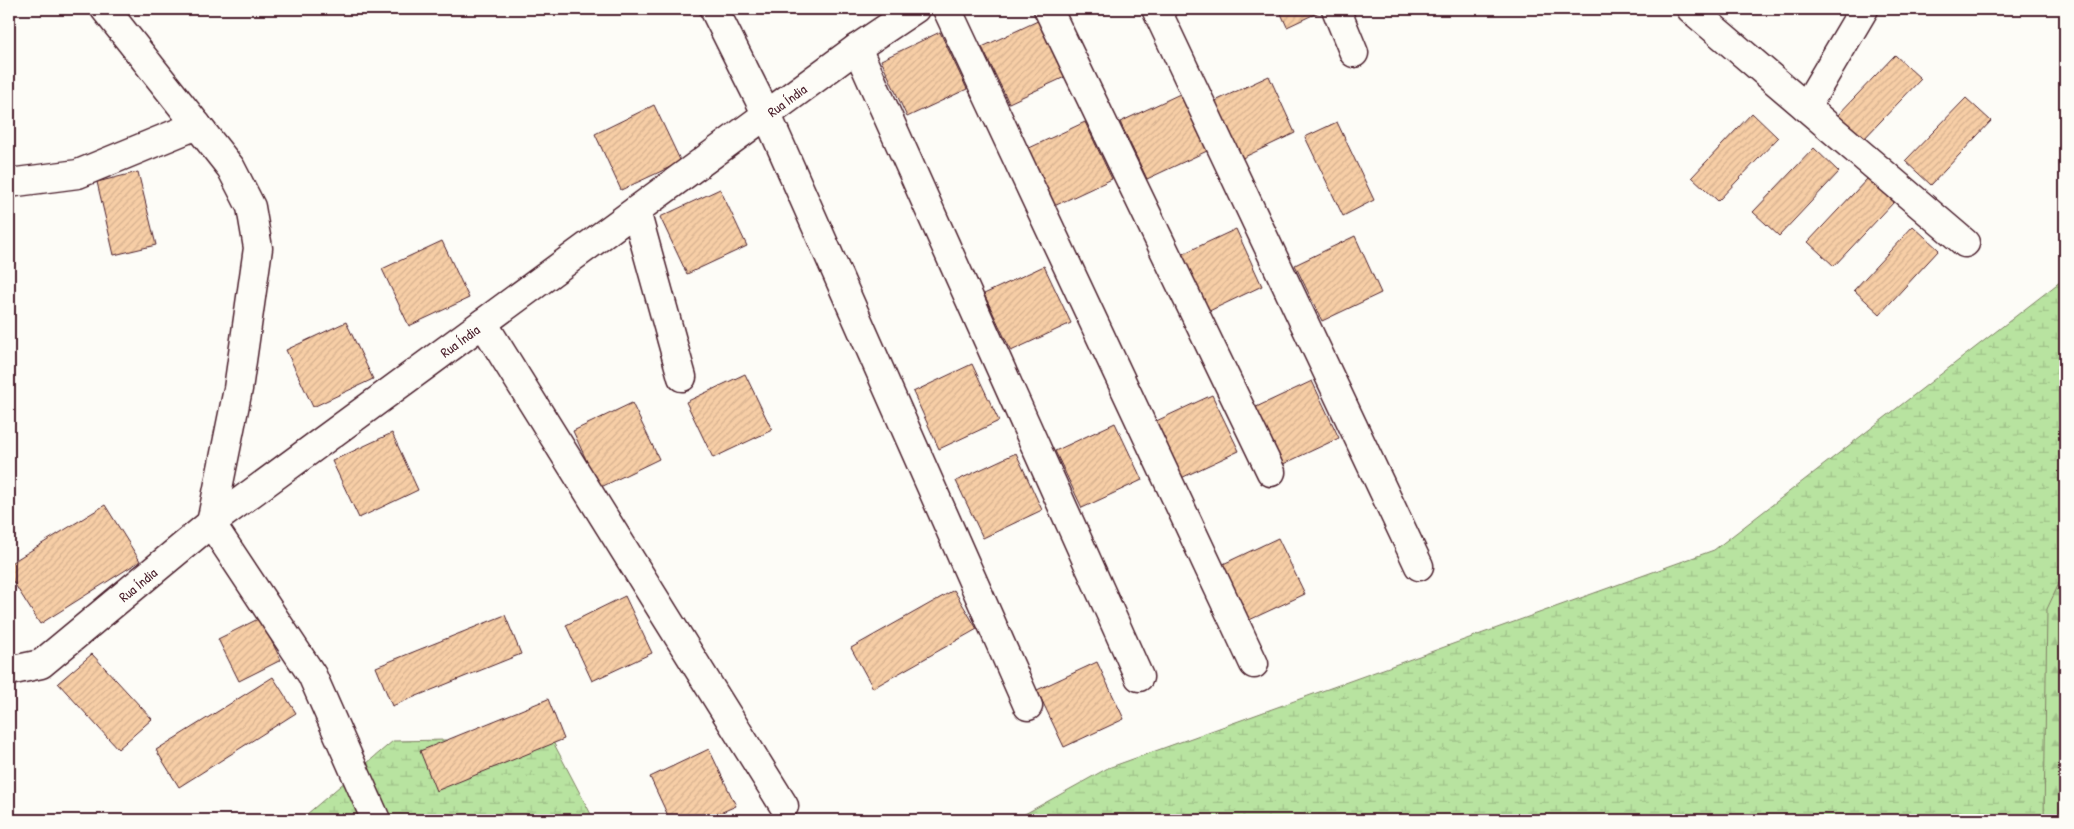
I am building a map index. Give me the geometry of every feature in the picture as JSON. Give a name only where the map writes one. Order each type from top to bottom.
[{"type":"street","points":[[105,9],[231,168],[251,207],[258,248],[238,389],[211,523],[312,675],[376,820]]},
{"type":"street","points":[[714,9],[767,114],[1028,706]]},
{"type":"street","name":"Rua Índia","points":[[9,671],[41,664],[211,523],[857,48],[915,9]]},
{"type":"street","points":[[947,9],[1254,664]]},
{"type":"street","points":[[1048,9],[1272,472]]},
{"type":"street","points":[[1156,9],[1419,566]]},
{"type":"street","points":[[1336,9],[1354,53]]},
{"type":"street","points":[[1691,9],[1965,243]]},
{"type":"street","points":[[1806,107],[1864,9]]},
{"type":"street","points":[[857,48],[1140,677]]},
{"type":"street","points":[[9,183],[78,174],[197,125]]},
{"type":"street","points":[[636,211],[682,377]]},
{"type":"street","points":[[483,323],[784,806]]},
{"type":"green space","points":[[2065,278],[2065,571],[2047,609],[2044,820],[1014,820],[1108,768],[1714,550]]},
{"type":"green space","points":[[2065,522],[2065,820],[1960,820]]},
{"type":"green space","points":[[551,738],[594,820],[300,820],[393,741]]},
{"type":"building","points":[[1279,9],[1318,9],[1319,12],[1287,27]]},
{"type":"building","points":[[1042,19],[1069,75],[1009,103],[982,47]]},
{"type":"building","points":[[940,32],[967,89],[907,117],[881,60]]},
{"type":"building","points":[[1895,55],[1921,79],[1861,142],[1835,118]]},
{"type":"building","points":[[1269,76],[1295,133],[1236,161],[1209,104]]},
{"type":"building","points":[[1180,94],[1207,151],[1147,179],[1120,122]]},
{"type":"building","points":[[1966,98],[1991,121],[1931,185],[1905,161]]},
{"type":"building","points":[[654,105],[681,162],[621,190],[595,134]]},
{"type":"building","points":[[1752,113],[1778,138],[1718,201],[1692,177]]},
{"type":"building","points":[[1085,122],[1112,179],[1052,207],[1025,150]]},
{"type":"building","points":[[1337,122],[1374,200],[1343,216],[1305,137]]},
{"type":"building","points":[[1814,148],[1839,172],[1779,236],[1753,212]]},
{"type":"building","points":[[138,172],[156,245],[114,255],[97,182]]},
{"type":"building","points":[[1868,178],[1894,202],[1834,266],[1808,242]]},
{"type":"building","points":[[720,189],[747,246],[687,274],[660,217]]},
{"type":"building","points":[[1913,226],[1939,250],[1880,314],[1854,290]]},
{"type":"building","points":[[1236,229],[1262,286],[1203,314],[1176,257]]},
{"type":"building","points":[[1355,236],[1381,293],[1322,321],[1295,265]]},
{"type":"building","points":[[442,241],[469,298],[409,326],[382,269]]},
{"type":"building","points":[[1044,266],[1071,323],[1011,351],[984,294]]},
{"type":"building","points":[[346,322],[373,379],[313,407],[286,350]]},
{"type":"building","points":[[972,364],[999,421],[939,449],[913,392]]},
{"type":"building","points":[[745,374],[772,430],[713,458],[686,402]]},
{"type":"building","points":[[1312,381],[1339,438],[1279,466],[1252,409]]},
{"type":"building","points":[[1212,395],[1239,451],[1179,479],[1152,423]]},
{"type":"building","points":[[632,403],[659,459],[599,488],[573,431]]},
{"type":"building","points":[[1115,423],[1142,480],[1082,508],[1055,451]]},
{"type":"building","points":[[392,433],[418,490],[359,518],[332,461]]},
{"type":"building","points":[[1016,453],[1042,510],[983,538],[956,481]]},
{"type":"building","points":[[105,505],[140,561],[40,624],[9,575],[9,564]]},
{"type":"building","points":[[1278,538],[1305,594],[1245,622],[1219,566]]},
{"type":"building","points":[[954,590],[977,629],[873,688],[851,648]]},
{"type":"building","points":[[625,596],[652,653],[592,681],[566,625]]},
{"type":"building","points":[[505,615],[521,654],[392,706],[376,667]]},
{"type":"building","points":[[260,618],[281,660],[239,681],[218,639]]},
{"type":"building","points":[[92,654],[152,719],[118,749],[58,683]]},
{"type":"building","points":[[1097,662],[1124,719],[1064,747],[1037,690]]},
{"type":"building","points":[[273,677],[296,713],[179,787],[156,750]]},
{"type":"building","points":[[548,699],[564,739],[436,791],[420,751]]},
{"type":"building","points":[[709,749],[736,806],[704,820],[670,820],[650,777]]}]
